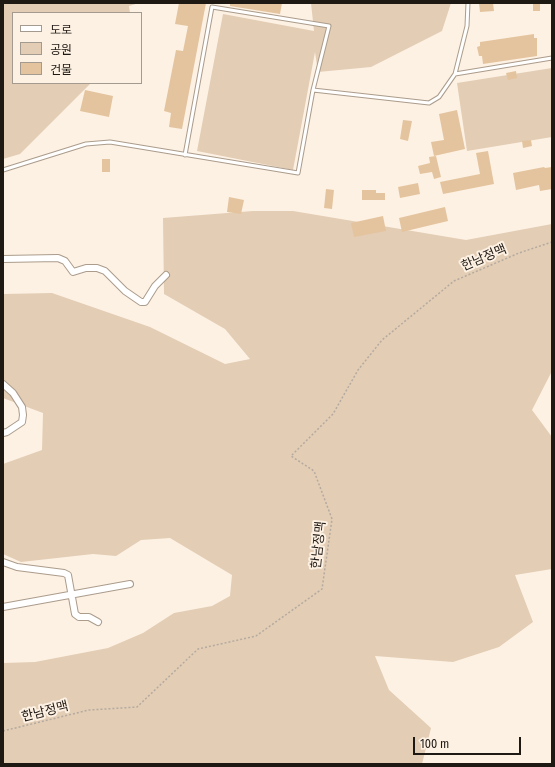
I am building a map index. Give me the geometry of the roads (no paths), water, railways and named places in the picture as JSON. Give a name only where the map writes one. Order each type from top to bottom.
[{"type":"street","points":[[3,259],[58,258],[65,262],[73,272],[86,268],[97,268],[105,271],[125,291],[141,302],[147,300],[155,286],[166,275]]},
{"type":"street","points":[[3,384],[13,393],[22,407],[23,415],[22,422],[3,433]]},
{"type":"street","points":[[3,562],[17,567],[64,573],[68,575],[75,614],[79,617],[89,617],[98,622]]},
{"type":"street","points":[[3,607],[130,584]]},
{"type":"lane","points":[[313,90],[429,103],[439,97],[455,74],[467,26],[468,3]]},
{"type":"lane","points":[[3,170],[86,144],[110,142],[185,155],[298,173],[313,90],[329,26],[212,7],[185,155]]},
{"type":"lane","points":[[455,74],[552,58]]}]
